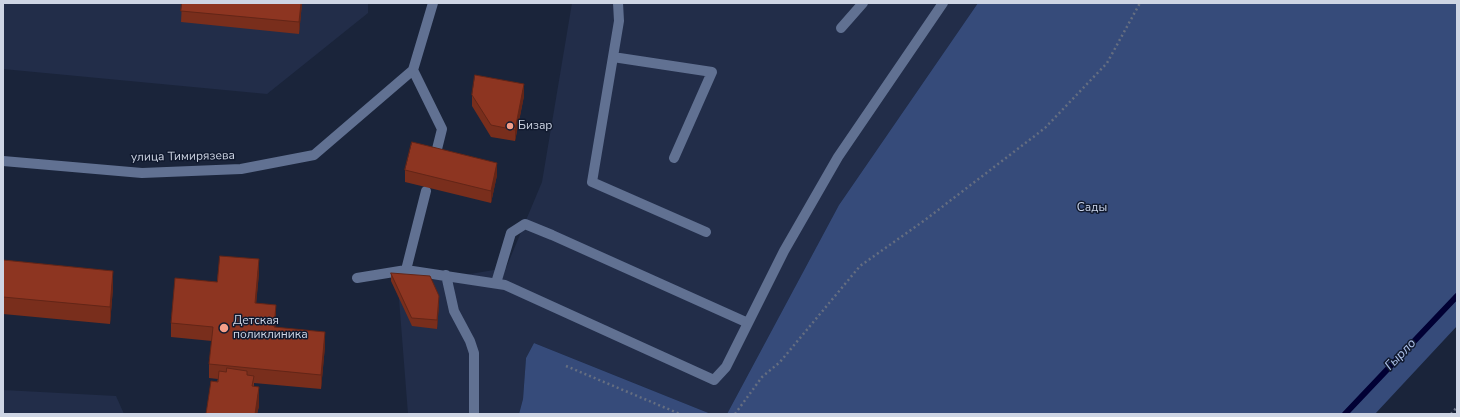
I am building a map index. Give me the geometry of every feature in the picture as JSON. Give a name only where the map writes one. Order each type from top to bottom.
[{"type":"street","points":[[433,3],[414,70],[442,129],[437,149]]},
{"type":"street","points":[[618,3],[620,21],[592,182],[706,232]]},
{"type":"street","points":[[842,28],[863,3]]},
{"type":"street","points":[[357,278],[406,270],[505,285],[714,380],[726,367],[784,251],[838,157],[944,3]]},
{"type":"street","points":[[613,57],[712,72],[674,158]]},
{"type":"street","name":"улица Тимирязева","points":[[3,161],[142,173],[241,169],[314,155],[414,70]]},
{"type":"street","points":[[406,270],[426,191]]},
{"type":"street","points":[[496,283],[511,233],[524,224],[552,235],[748,323]]},
{"type":"street","points":[[446,275],[454,311],[470,341],[474,353],[474,414]]},
{"type":"path","points":[[735,414],[762,377],[780,362],[860,266],[925,220],[1045,128],[1107,63],[1140,3]]},
{"type":"path","points":[[566,366],[680,414]]},
{"type":"path","points":[[1451,414],[1457,407]]},
{"type":"shaded area","points":[[3,3],[368,3],[368,13],[267,94],[3,69]]},
{"type":"shaded area","points":[[572,3],[978,3],[839,205],[727,414],[711,414],[534,343],[526,358],[523,399],[519,414],[408,414],[398,286],[506,268],[542,182]]},
{"type":"shaded area","points":[[3,390],[116,396],[124,414],[3,414]]},
{"type":"green space","name":"Сады","points":[[978,3],[1457,3],[1457,326],[1375,414],[727,414],[839,205]]},
{"type":"green space","points":[[534,343],[711,414],[519,414],[523,399],[526,358]]},
{"type":"building","points":[[182,3],[301,3],[299,22],[181,11]]},
{"type":"building","points":[[475,75],[524,84],[515,130],[491,125],[472,95]]},
{"type":"building","points":[[412,142],[497,163],[491,191],[405,170]]},
{"type":"building","name":"Детская поликлиника","points":[[220,256],[259,259],[255,303],[276,305],[274,327],[325,332],[321,375],[209,364],[213,327],[171,323],[175,278],[217,282]]},
{"type":"building","points":[[3,260],[113,271],[110,307],[3,297]]},
{"type":"building","points":[[391,273],[430,276],[439,296],[437,320],[412,318]]},
{"type":"building","points":[[227,368],[247,371],[247,375],[254,376],[252,386],[259,387],[255,414],[206,414],[211,381],[218,382],[219,371],[226,372]]},
{"type":"waterway","name":"Гырло","points":[[1345,414],[1457,296]]},
{"type":"place","name":"Бизар","points":[[510,126]]},
{"type":"place","name":"Детская поликлиника","points":[[224,328]]}]
